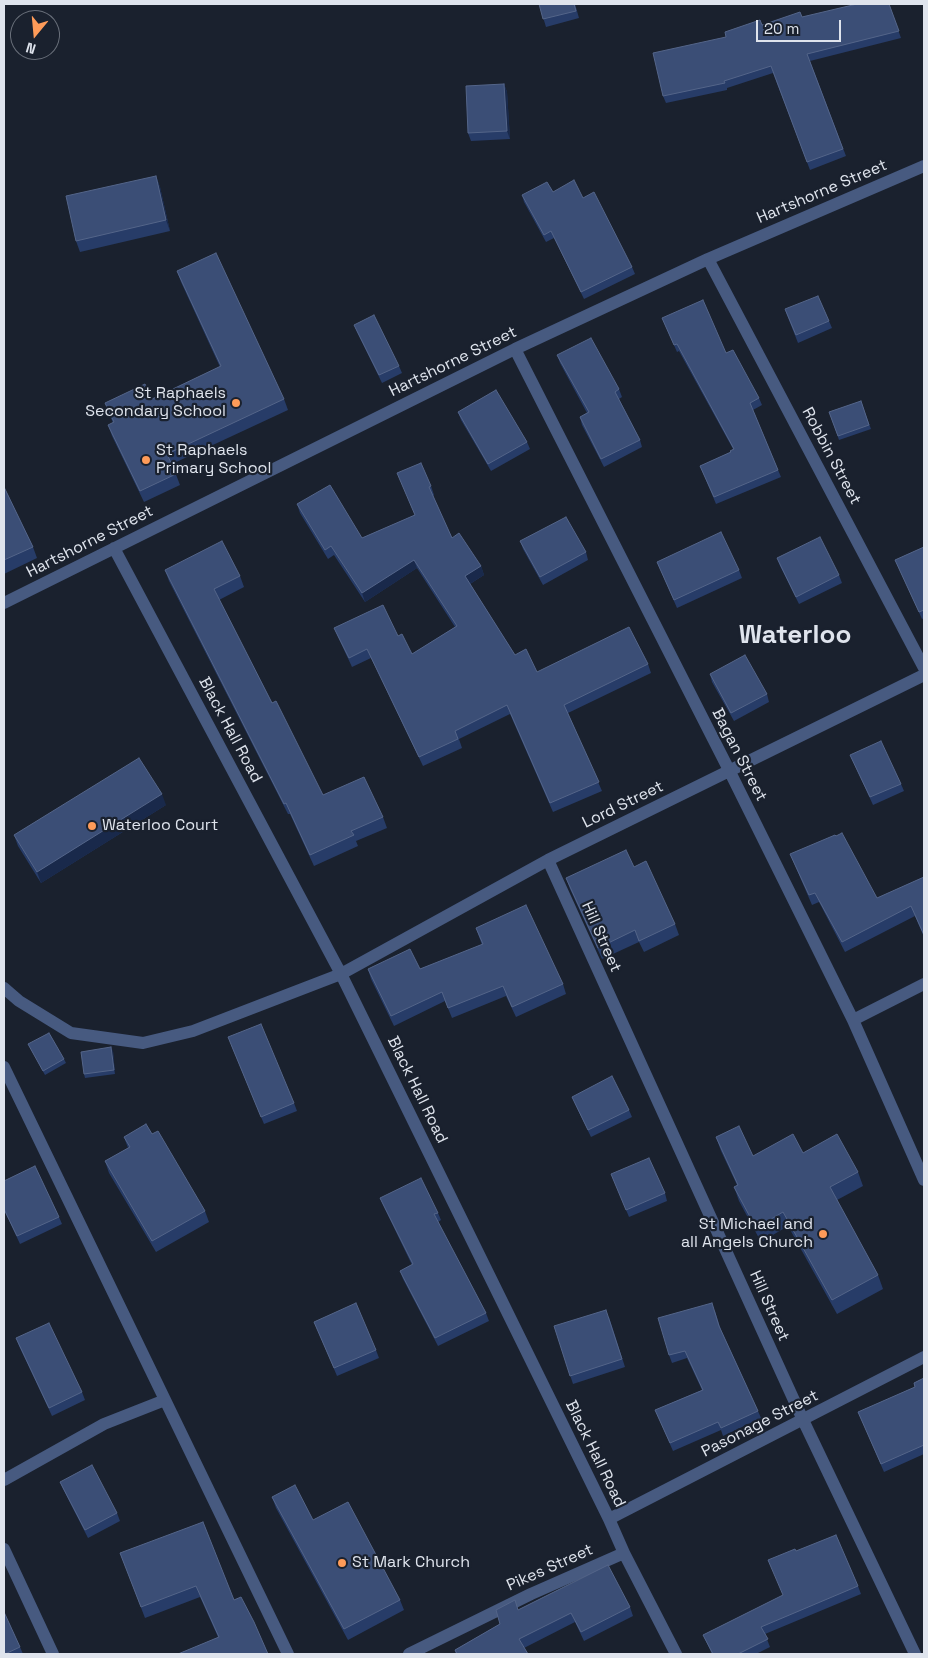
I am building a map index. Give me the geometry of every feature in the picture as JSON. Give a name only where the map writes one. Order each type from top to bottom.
[{"type":"street","name":"Hartshorne Street","points":[[4,603],[515,348],[708,259],[924,166]]},
{"type":"street","name":"Robbin Street","points":[[708,259],[924,668]]},
{"type":"street","name":"Bagan Street","points":[[515,348],[730,772],[853,1020],[924,1180]]},
{"type":"street","name":"Black Hall Road","points":[[114,548],[342,974],[624,1553],[676,1654]]},
{"type":"street","name":"Lord Street","points":[[4,988],[19,1001],[71,1034],[143,1043],[193,1031],[342,974],[548,860],[924,675]]},
{"type":"street","name":"Hill Street","points":[[548,860],[803,1420],[915,1654]]},
{"type":"street","points":[[853,1020],[924,984]]},
{"type":"street","points":[[4,1067],[288,1654]]},
{"type":"street","name":"Pasonage Street","points":[[609,1519],[924,1358]]},
{"type":"street","points":[[4,1480],[104,1424],[165,1400]]},
{"type":"street","points":[[4,1549],[54,1654]]},
{"type":"street","name":"Pikes Street","points":[[409,1654],[532,1594],[624,1553]]},
{"type":"building","points":[[539,4],[574,4],[576,11],[543,19]]},
{"type":"building","points":[[857,4],[889,4],[899,31],[807,54],[843,149],[807,162],[771,66],[724,81],[725,83],[663,96],[653,53],[726,37],[725,32],[760,20],[762,25],[800,12],[802,17]]},
{"type":"building","points":[[504,84],[507,131],[468,133],[466,86]]},
{"type":"building","points":[[156,176],[166,220],[76,241],[66,196]]},
{"type":"building","points":[[574,180],[583,198],[594,192],[632,267],[581,292],[551,231],[544,235],[522,195],[547,182],[553,192]]},
{"type":"building","points":[[216,253],[284,399],[167,454],[176,474],[140,491],[108,425],[114,422],[105,403],[145,384],[152,399],[221,366],[177,271]]},
{"type":"building","points":[[818,296],[829,321],[796,335],[785,309]]},
{"type":"building","points":[[703,300],[726,353],[733,350],[759,398],[750,403],[778,470],[714,497],[700,466],[734,449],[677,344],[674,345],[662,318]]},
{"type":"building","points":[[374,315],[399,366],[379,375],[354,325]]},
{"type":"building","points":[[591,338],[619,389],[615,392],[640,440],[601,459],[580,417],[589,412],[557,355]]},
{"type":"building","points":[[496,390],[527,442],[488,464],[458,412]]},
{"type":"building","points":[[861,401],[869,425],[838,436],[829,412]]},
{"type":"building","points":[[421,463],[431,486],[429,487],[452,538],[459,533],[481,566],[465,576],[515,655],[526,649],[537,672],[629,627],[648,664],[564,705],[599,782],[550,803],[507,705],[455,731],[458,739],[419,757],[367,649],[349,658],[334,628],[383,605],[398,636],[402,634],[412,654],[457,626],[414,560],[362,593],[331,546],[325,550],[297,504],[330,485],[362,538],[415,515],[397,473]]},
{"type":"building","points":[[4,487],[33,547],[4,560]]},
{"type":"building","points":[[566,517],[586,552],[540,577],[520,541]]},
{"type":"building","points":[[721,532],[739,570],[674,600],[657,562]]},
{"type":"building","points":[[820,537],[839,575],[796,597],[777,558]]},
{"type":"building","points":[[222,541],[240,576],[214,589],[272,703],[276,701],[323,795],[364,777],[383,817],[351,831],[354,835],[310,855],[286,803],[284,804],[165,570]]},
{"type":"building","points":[[924,547],[924,610],[919,612],[895,560]]},
{"type":"building","points":[[745,655],[767,694],[731,713],[710,674]]},
{"type":"building","points":[[881,741],[901,784],[870,797],[850,755]]},
{"type":"building","name":"Waterloo Court","points":[[139,758],[162,794],[37,872],[14,835]]},
{"type":"building","points":[[842,833],[877,898],[924,877],[924,935],[911,906],[842,942],[815,893],[809,895],[790,854]]},
{"type":"building","points":[[626,850],[634,867],[646,861],[675,924],[639,941],[635,930],[598,948],[566,878]]},
{"type":"building","points":[[526,905],[563,984],[512,1007],[503,986],[448,1008],[442,992],[391,1016],[368,969],[410,949],[420,969],[483,944],[476,928]]},
{"type":"building","points":[[261,1024],[294,1103],[261,1117],[228,1037]]},
{"type":"building","points":[[49,1033],[64,1059],[43,1071],[28,1044]]},
{"type":"building","points":[[111,1047],[114,1070],[84,1074],[81,1052]]},
{"type":"building","points":[[612,1076],[629,1110],[588,1130],[572,1097]]},
{"type":"building","points":[[146,1124],[152,1134],[158,1131],[205,1211],[152,1241],[105,1161],[130,1147],[124,1137]]},
{"type":"building","name":"St Michael and all Angels Church","points":[[739,1126],[753,1156],[793,1134],[803,1153],[837,1134],[858,1172],[830,1187],[878,1275],[832,1300],[783,1212],[756,1228],[734,1187],[738,1185],[716,1137]]},
{"type":"building","points":[[649,1158],[665,1193],[626,1210],[611,1174]]},
{"type":"building","points":[[35,1166],[59,1217],[17,1236],[4,1209],[4,1181]]},
{"type":"building","points":[[421,1178],[438,1213],[434,1214],[486,1313],[435,1338],[400,1271],[413,1264],[380,1198]]},
{"type":"building","points":[[356,1303],[376,1350],[334,1368],[314,1322]]},
{"type":"building","points":[[712,1303],[719,1326],[758,1411],[721,1428],[718,1422],[670,1443],[655,1410],[703,1390],[685,1351],[669,1355],[658,1318]]},
{"type":"building","points":[[606,1310],[622,1359],[570,1376],[554,1326]]},
{"type":"building","points":[[49,1323],[82,1392],[49,1408],[16,1338]]},
{"type":"building","points":[[924,1378],[924,1445],[881,1464],[858,1412],[915,1387],[914,1383]]},
{"type":"building","points":[[92,1465],[117,1513],[85,1530],[60,1482]]},
{"type":"building","name":"St Mark Church","points":[[295,1485],[313,1520],[348,1502],[400,1600],[344,1629],[272,1497]]},
{"type":"building","points":[[203,1522],[234,1600],[241,1597],[268,1654],[178,1654],[219,1637],[196,1586],[141,1607],[120,1553]]},
{"type":"building","points":[[836,1535],[858,1586],[761,1627],[768,1639],[738,1654],[713,1654],[703,1635],[783,1595],[768,1560]]},
{"type":"building","points":[[608,1565],[630,1607],[581,1632],[571,1613],[519,1639],[528,1654],[457,1654],[455,1650],[500,1624],[496,1610],[515,1600],[518,1610]]},
{"type":"building","points":[[4,1612],[20,1647],[5,1654],[4,1654]]},
{"type":"place","name":"St Raphaels Secondary School","points":[[236,403]]},
{"type":"place","name":"St Raphaels Primary School","points":[[146,460]]},
{"type":"place","name":"Waterloo Court","points":[[92,826]]},
{"type":"place","name":"St Michael and all Angels Church","points":[[823,1234]]},
{"type":"place","name":"St Mark Church","points":[[342,1563]]},
{"type":"district","name":"Waterloo","points":[[795,636]]}]
